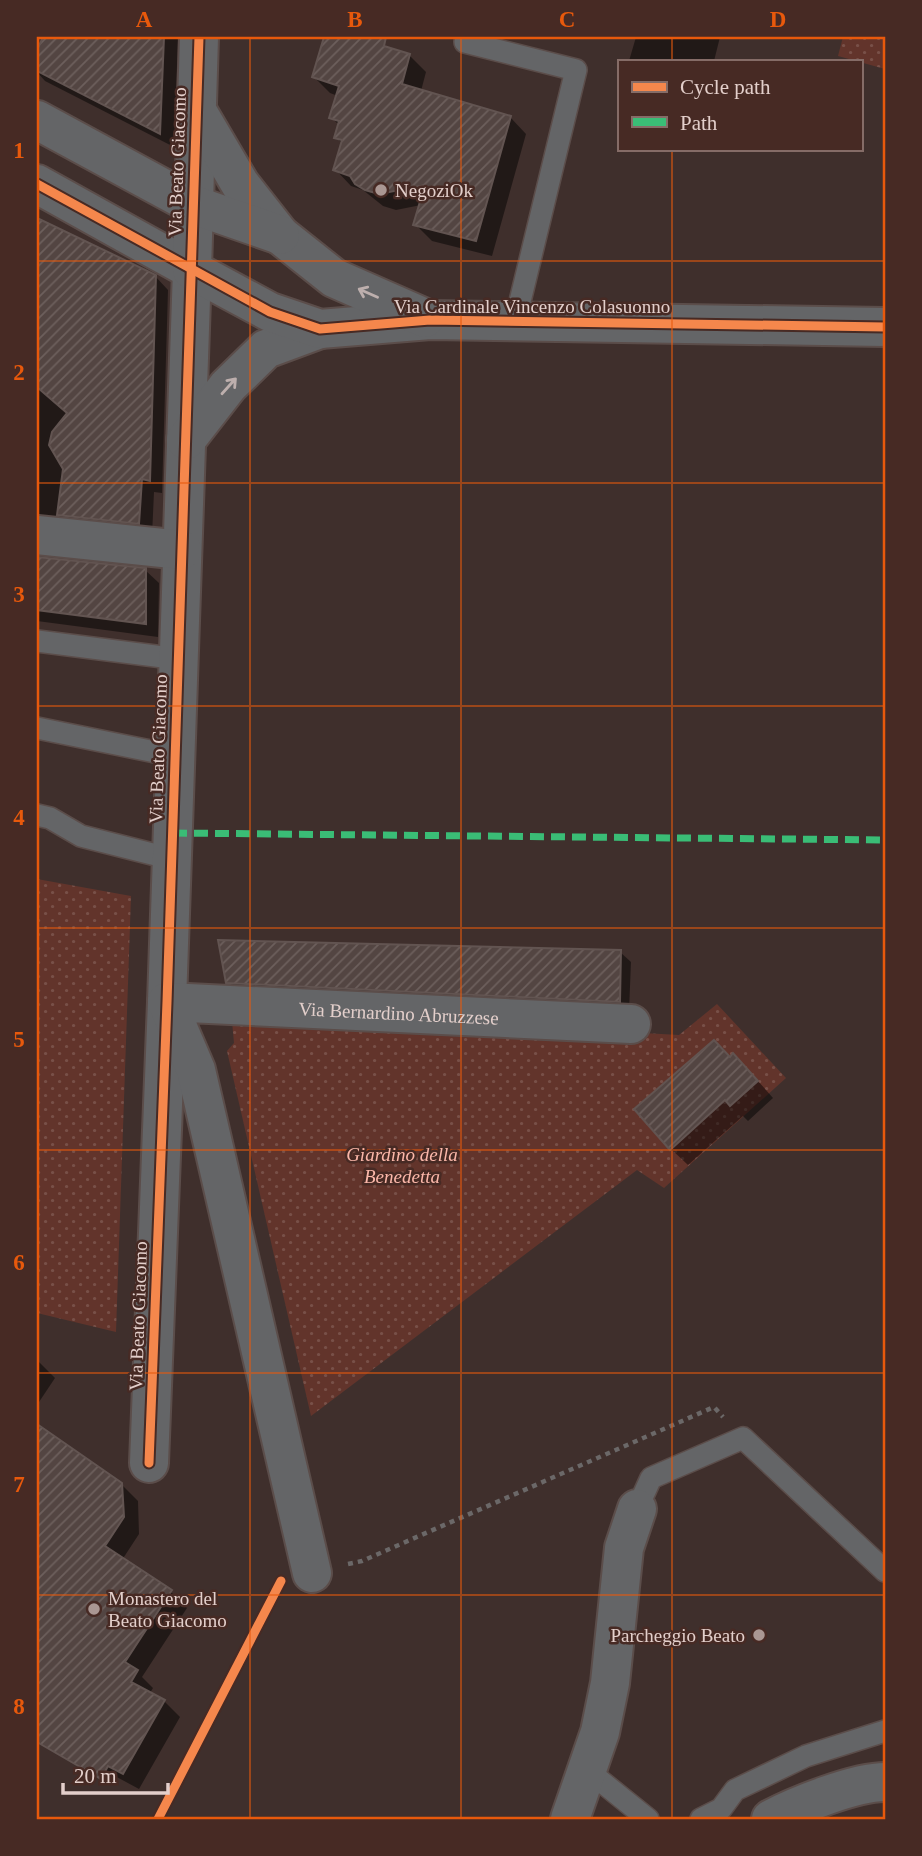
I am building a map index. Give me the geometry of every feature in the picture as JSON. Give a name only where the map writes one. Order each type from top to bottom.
[{"type":"street","name":"Via Beato Giacomo","points":[[149,1463],[183,550],[197,38]]},
{"type":"street","name":"Via Cardinale Vincenzo Colasuonno","points":[[196,109],[240,184],[280,235],[334,278],[430,320]]},
{"type":"street","name":"Via Cardinale Vincenzo Colasuonno","points":[[37,120],[194,205],[280,235]]},
{"type":"street","name":"Via Cardinale Vincenzo Colasuonno","points":[[37,184],[270,312],[320,328]]},
{"type":"street","name":"Via Cardinale Vincenzo Colasuonno","points":[[186,440],[228,386],[265,349],[320,328],[430,320],[885,327]]},
{"type":"street","points":[[37,535],[183,550]]},
{"type":"street","points":[[167,1002],[196,1070],[313,1573]]},
{"type":"street","name":"Via Bernardino Abruzzese","points":[[167,1002],[631,1024]]},
{"type":"street","points":[[570,1819],[600,1732],[610,1683],[624,1548],[637,1509]]},
{"type":"street","points":[[771,1819],[796,1805],[885,1782]]},
{"type":"lane","points":[[465,42],[576,70],[515,322]]},
{"type":"lane","points":[[37,641],[179,659]]},
{"type":"lane","points":[[37,729],[175,756]]},
{"type":"lane","points":[[37,816],[50,818],[81,836],[172,859]]},
{"type":"lane","points":[[637,1509],[651,1478],[743,1438],[885,1572]]},
{"type":"lane","points":[[701,1819],[721,1809],[735,1790],[794,1761],[885,1731]]},
{"type":"lane","points":[[587,1770],[648,1819]]},
{"type":"path","points":[[313,1573],[362,1560],[714,1407],[743,1438]]},
{"type":"green space","points":[[843,37],[885,37],[885,69],[862,63],[862,60],[838,56]]},
{"type":"green space","points":[[37,879],[131,896],[116,1332],[37,1313]]},
{"type":"green space","name":"Giardino della Benedetta","points":[[717,1004],[786,1078],[664,1188],[637,1170],[311,1416],[227,1051],[234,1043],[232,1021],[243,1011],[679,1035]]},
{"type":"building","points":[[43,37],[164,37],[160,134],[37,71],[37,50]]},
{"type":"building","points":[[324,37],[386,37],[384,46],[410,54],[402,84],[511,116],[476,241],[413,225],[425,185],[379,194],[365,190],[355,184],[350,176],[333,170],[342,140],[334,138],[339,121],[329,118],[339,86],[312,77]]},
{"type":"building","points":[[37,218],[156,275],[150,481],[142,479],[139,524],[57,515],[63,469],[49,445],[52,432],[67,413],[37,387]]},
{"type":"building","points":[[37,557],[146,568],[146,624],[37,610]]},
{"type":"building","points":[[218,940],[621,950],[620,1002],[226,983]]},
{"type":"building","points":[[714,1040],[730,1057],[733,1053],[758,1081],[730,1106],[725,1100],[670,1150],[634,1109]]},
{"type":"building","name":"Monastero del Beato Giacomo","points":[[37,1424],[122,1483],[124,1517],[105,1546],[172,1590],[125,1662],[138,1670],[131,1682],[165,1700],[123,1774],[108,1766],[101,1779],[37,1742]]},
{"type":"marked path","points":[[173,833],[885,840]]},
{"type":"cycle path","points":[[149,1463],[199,37]]},
{"type":"cycle path","points":[[37,184],[270,312],[320,329],[430,320],[885,327]]},
{"type":"cycle path","points":[[158,1819],[281,1581]]},
{"type":"place","name":"NegoziOk","points":[[381,190]]},
{"type":"place","name":"Monastero del Beato Giacomo","points":[[94,1609]]},
{"type":"place","name":"Parcheggio Beato","points":[[759,1635]]}]
